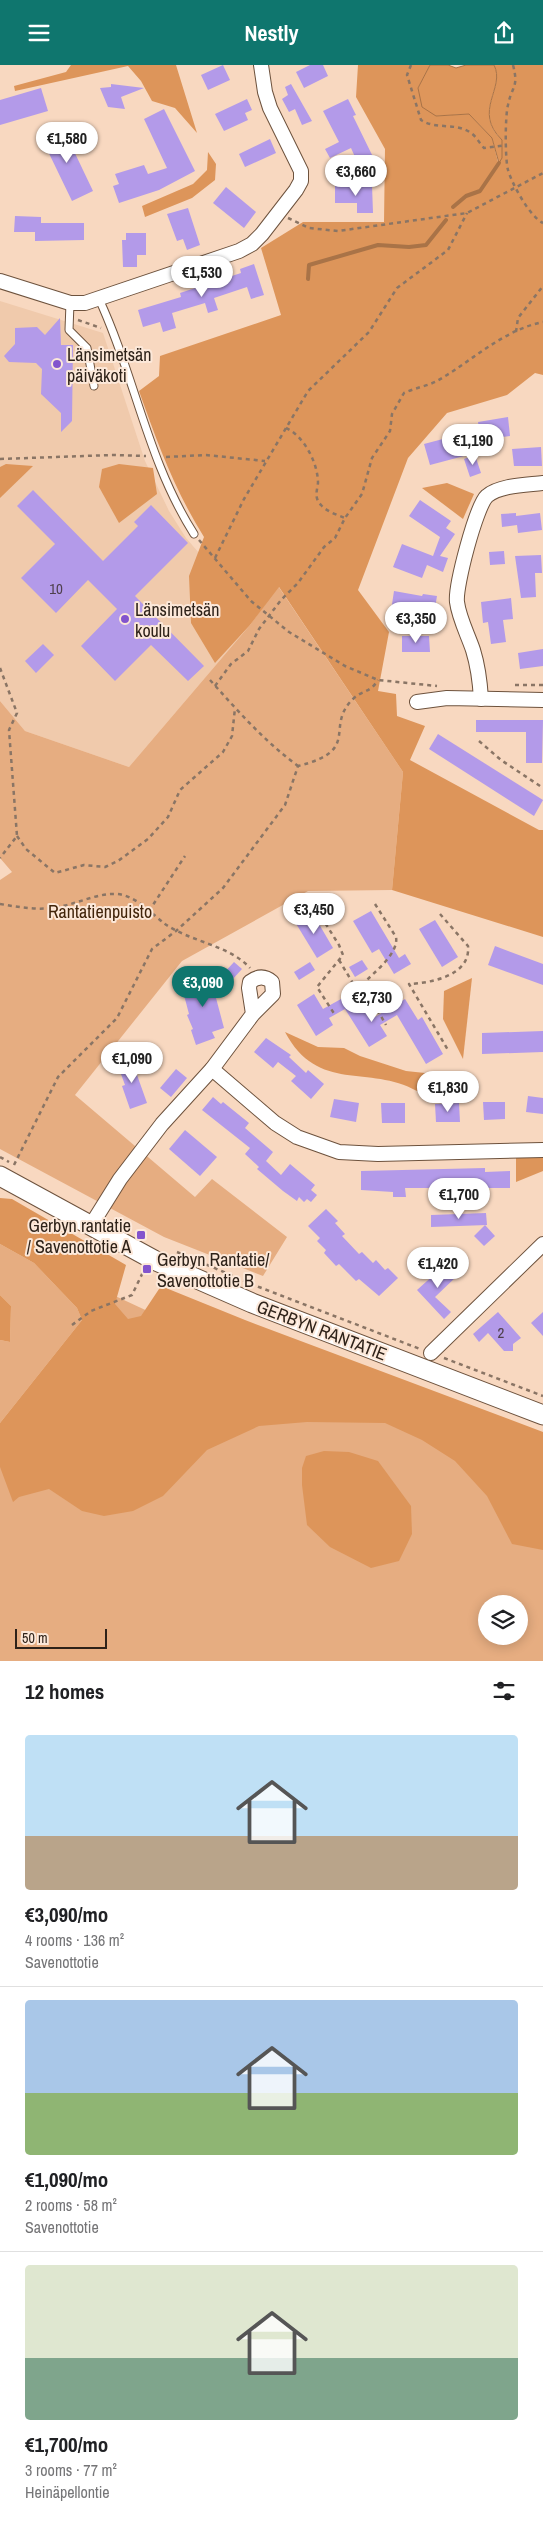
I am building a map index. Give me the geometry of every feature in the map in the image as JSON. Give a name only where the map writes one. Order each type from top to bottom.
[{"type":"main road","name":"GERBYN RANTATIE","points":[[7,1171],[90,1227],[150,1258],[261,1307],[543,1415]]},
{"type":"street","points":[[0,281],[70,303],[85,303],[239,251],[252,244],[262,234],[298,186],[302,171],[270,109],[261,65]]},
{"type":"street","points":[[481,699],[474,652],[457,603],[458,583],[469,542],[478,513],[487,496],[506,488],[543,483]]},
{"type":"street","points":[[418,702],[447,699],[543,700]]},
{"type":"street","points":[[90,1227],[120,1179],[162,1124],[212,1069],[252,1014],[273,994],[272,982],[268,978],[258,977],[250,982],[252,1014]]},
{"type":"street","points":[[212,1069],[275,1123],[297,1137],[339,1152],[378,1154],[543,1150]]},
{"type":"street","points":[[431,1353],[543,1244]]},
{"type":"lane","points":[[99,299],[115,333],[155,457],[177,508],[194,534]]},
{"type":"lane","points":[[70,303],[69,329],[87,348],[94,386]]},
{"type":"path","points":[[411,65],[407,75],[421,120],[430,126],[457,127],[471,133],[484,148],[505,145]]},
{"type":"path","points":[[513,65],[517,81],[508,105],[505,145],[508,169],[515,187],[537,220],[543,223]]},
{"type":"path","points":[[278,213],[309,228],[338,231],[466,213],[543,173]]},
{"type":"path","points":[[215,558],[244,499],[308,391],[369,332],[398,288],[448,250],[466,213]]},
{"type":"path","points":[[516,332],[518,317],[543,286]]},
{"type":"path","points":[[216,686],[231,664],[248,651],[259,629],[319,553],[335,538],[345,518],[362,494],[372,458],[390,431],[392,414],[404,393],[435,382],[516,332],[543,322]]},
{"type":"path","points":[[286,428],[294,432],[314,460],[318,482],[316,496],[320,505],[345,518]]},
{"type":"path","points":[[0,459],[112,455],[155,457],[206,455],[266,461]]},
{"type":"path","points":[[194,534],[251,601],[289,632],[345,666],[378,680],[440,686]]},
{"type":"path","points":[[0,668],[17,713],[9,730],[17,836],[26,849],[55,873],[84,865],[105,867],[118,861],[148,839],[168,817],[180,790],[223,752],[232,736],[235,708]]},
{"type":"path","points":[[210,680],[272,747],[298,766],[316,762],[330,755],[340,740],[342,717],[354,698],[372,689],[378,680]]},
{"type":"path","points":[[507,685],[543,685]]},
{"type":"path","points":[[479,741],[500,760],[543,788]]},
{"type":"path","points":[[7,1171],[58,1077],[117,1018],[152,949],[176,931],[222,888],[285,805],[298,766]]},
{"type":"path","points":[[0,857],[17,836]]},
{"type":"path","points":[[149,911],[185,856]]},
{"type":"path","points":[[0,904],[30,908],[55,908],[76,903],[96,895],[119,894],[149,911],[176,931],[244,962],[258,977]]},
{"type":"path","points":[[375,904],[396,937],[397,943],[391,953],[363,985],[386,1025]]},
{"type":"path","points":[[317,910],[339,945],[343,955],[317,987],[335,1015]]},
{"type":"path","points":[[440,914],[468,947],[465,959],[460,968],[438,979],[429,983],[409,984],[448,1050]]},
{"type":"path","points":[[340,959],[354,985]]},
{"type":"path","points":[[0,1157],[7,1171]]},
{"type":"path","points":[[7,1171],[22,1170]]},
{"type":"path","points":[[170,1249],[259,1287],[543,1396]]},
{"type":"path","points":[[72,1325],[91,1311],[132,1295],[150,1258]]},
{"type":"shaded area","points":[[71,65],[176,65],[197,133],[175,108],[152,101],[141,81],[128,66],[15,91],[14,86],[66,72]]},
{"type":"shaded area","points":[[358,65],[430,65],[418,88],[436,116],[469,114],[492,138],[498,162],[502,140],[494,129],[489,110],[497,74],[494,65],[543,65],[543,375],[535,373],[507,395],[447,413],[408,458],[358,590],[389,632],[378,691],[396,694],[397,716],[425,726],[410,760],[539,830],[543,830],[543,937],[392,890],[403,772],[279,587],[250,625],[215,663],[191,623],[189,576],[204,537],[175,484],[139,391],[159,376],[160,356],[281,315],[261,248],[303,222],[384,222],[385,149],[356,97]]},
{"type":"shaded area","points":[[430,65],[448,65],[456,68],[466,65],[494,65],[497,74],[489,110],[494,129],[502,140],[502,158],[499,163],[492,138],[469,114],[436,116],[422,107],[418,88]]},
{"type":"shaded area","points":[[208,152],[216,164],[215,180],[192,198],[145,217],[142,206],[193,184],[207,170]]},
{"type":"shaded area","name":"Länsimetsän koulu","points":[[0,301],[103,333],[145,461],[169,511],[186,538],[251,613],[250,625],[129,767],[25,731],[0,701]]},
{"type":"shaded area","points":[[6,464],[33,466],[0,498],[0,467]]},
{"type":"shaded area","points":[[119,464],[153,468],[157,494],[119,523],[99,487],[102,469]]},
{"type":"shaded area","points":[[447,483],[474,494],[463,519],[422,488]]},
{"type":"shaded area","points":[[472,978],[463,1059],[443,1019],[444,991]]},
{"type":"shaded area","points":[[285,1032],[318,1047],[344,1048],[360,1056],[406,1071],[425,1073],[450,1083],[417,1091],[399,1083],[329,1071],[313,1064],[298,1051]]},
{"type":"shaded area","points":[[543,1157],[543,1171],[516,1182],[516,1158]]},
{"type":"shaded area","points":[[0,1198],[12,1199],[126,1265],[115,1304],[128,1319],[141,1316],[161,1286],[245,1320],[543,1432],[543,1550],[512,1544],[487,1496],[455,1461],[422,1440],[385,1423],[307,1422],[259,1426],[207,1450],[163,1496],[133,1511],[104,1516],[82,1511],[49,1489],[19,1497],[13,1502],[0,1467],[0,1423],[82,1320],[77,1308],[34,1263],[0,1244]]},
{"type":"shaded area","points":[[0,1295],[11,1306],[10,1342],[0,1340]]},
{"type":"shaded area","points":[[324,1451],[349,1452],[378,1461],[411,1506],[412,1534],[399,1561],[371,1568],[330,1547],[307,1525],[302,1468],[306,1456]]},
{"type":"green space","name":"Rantatienpuisto","points":[[278,586],[403,772],[392,890],[308,891],[182,961],[75,1095],[195,1197],[212,1179],[287,1237],[263,1276],[164,1237],[0,1149],[0,880],[12,872],[0,858],[0,701],[25,731],[129,767],[250,625]]},
{"type":"green space","points":[[0,1244],[34,1263],[77,1308],[82,1320],[0,1423],[0,1340],[10,1342],[11,1306],[0,1295]]},
{"type":"green space","points":[[111,1294],[543,1495],[543,1661],[0,1661],[0,1430]]},
{"type":"building","points":[[223,65],[230,80],[208,90],[201,75]]},
{"type":"building","points":[[310,65],[323,65],[328,76],[304,88],[296,72]]},
{"type":"building","points":[[111,84],[144,88],[121,97],[125,109],[108,107],[100,88],[111,87]]},
{"type":"building","points":[[291,84],[312,121],[302,125],[295,109],[289,112],[282,99],[288,95],[285,87]]},
{"type":"building","points":[[41,88],[48,111],[0,125],[0,100]]},
{"type":"building","points":[[247,99],[252,110],[245,113],[248,120],[224,131],[215,114]]},
{"type":"building","points":[[348,99],[356,115],[353,116],[374,159],[359,166],[351,148],[330,158],[325,149],[339,142],[323,111]]},
{"type":"building","points":[[164,109],[195,171],[159,190],[119,203],[113,186],[119,184],[115,174],[144,165],[148,174],[167,168],[144,119]]},
{"type":"building","points":[[61,124],[93,191],[72,201],[43,141],[51,137],[48,130]]},
{"type":"building","points":[[270,139],[276,153],[245,167],[239,154]]},
{"type":"building","points":[[372,185],[373,213],[357,213],[357,203],[335,203],[335,186]]},
{"type":"building","points":[[226,187],[256,212],[244,228],[213,203]]},
{"type":"building","points":[[188,208],[200,245],[187,250],[183,239],[177,241],[167,214]]},
{"type":"building","points":[[15,216],[41,217],[41,223],[84,223],[84,240],[35,241],[35,232],[14,232]]},
{"type":"building","points":[[126,233],[146,233],[146,255],[137,255],[137,267],[123,267],[122,240],[126,240]]},
{"type":"building","points":[[254,264],[264,295],[251,299],[247,287],[214,298],[218,310],[208,313],[205,303],[172,313],[176,328],[163,332],[160,322],[143,327],[138,310],[181,297],[180,293],[241,273],[240,269]]},
{"type":"building","points":[[60,318],[61,345],[73,345],[72,421],[61,432],[61,413],[41,394],[42,369],[36,363],[9,362],[4,356],[15,344],[15,328],[37,327],[45,335]]},
{"type":"building","points":[[508,417],[510,436],[481,440],[478,422]]},
{"type":"building","points":[[458,435],[464,456],[430,465],[424,444]]},
{"type":"building","points":[[541,447],[542,466],[514,466],[512,449]]},
{"type":"building","points":[[475,455],[481,473],[470,477],[464,459]]},
{"type":"building","points":[[33,490],[103,561],[138,526],[134,522],[151,505],[188,543],[135,596],[204,666],[188,681],[151,645],[115,681],[81,646],[117,609],[88,580],[56,613],[21,578],[55,544],[17,506]]},
{"type":"building","points":[[420,500],[451,521],[446,528],[455,534],[440,556],[448,558],[443,572],[427,565],[422,578],[393,567],[402,544],[433,556],[440,537],[409,516]]},
{"type":"building","points":[[516,513],[516,516],[540,513],[542,530],[518,533],[517,525],[502,527],[501,514]]},
{"type":"building","points":[[504,551],[505,564],[490,565],[489,552]]},
{"type":"building","points":[[541,555],[542,573],[535,573],[536,597],[521,598],[515,556]]},
{"type":"building","points":[[394,591],[422,596],[423,594],[437,596],[435,608],[423,605],[421,617],[391,611]]},
{"type":"building","points":[[511,598],[513,619],[503,620],[506,642],[491,644],[488,622],[483,623],[481,602]]},
{"type":"building","points":[[402,636],[429,636],[430,652],[402,652]]},
{"type":"building","points":[[43,644],[54,655],[36,673],[25,661]]},
{"type":"building","points":[[543,649],[543,666],[520,669],[518,653]]},
{"type":"building","points":[[476,720],[543,720],[542,763],[526,763],[526,732],[476,732]]},
{"type":"building","points":[[438,734],[543,800],[534,816],[429,749]]},
{"type":"building","points":[[371,911],[399,958],[405,954],[411,964],[394,974],[379,949],[372,953],[353,921]]},
{"type":"building","points":[[312,912],[333,948],[317,958],[295,922]]},
{"type":"building","points":[[435,920],[458,957],[442,967],[419,929]]},
{"type":"building","points":[[495,946],[543,964],[543,985],[488,965]]},
{"type":"building","points":[[362,960],[368,969],[355,977],[349,967]]},
{"type":"building","points":[[234,962],[242,969],[231,981],[223,974]]},
{"type":"building","points":[[310,962],[315,970],[299,980],[294,972]]},
{"type":"building","points":[[209,973],[218,996],[216,998],[224,1028],[212,1032],[215,1038],[196,1045],[191,1030],[193,1029],[187,1015],[189,1014],[181,984]]},
{"type":"building","points":[[314,994],[323,1009],[350,994],[359,1010],[368,1005],[375,1017],[405,999],[418,1020],[422,1017],[443,1054],[426,1064],[397,1015],[380,1025],[387,1036],[369,1047],[345,1009],[329,1018],[333,1025],[316,1036],[297,1005]]},
{"type":"building","points":[[543,1031],[543,1052],[482,1054],[482,1033]]},
{"type":"building","points":[[266,1038],[291,1055],[289,1057],[306,1073],[308,1070],[324,1084],[311,1099],[291,1081],[296,1076],[278,1062],[273,1068],[254,1052]]},
{"type":"building","points":[[131,1058],[147,1103],[130,1109],[122,1086],[125,1085],[117,1063]]},
{"type":"building","points":[[176,1069],[187,1078],[171,1097],[160,1088]]},
{"type":"building","points":[[528,1096],[543,1098],[543,1114],[526,1112]]},
{"type":"building","points":[[213,1097],[221,1104],[223,1102],[249,1123],[245,1128],[273,1152],[266,1161],[281,1175],[290,1164],[315,1185],[311,1190],[317,1195],[311,1202],[307,1199],[304,1202],[299,1197],[297,1201],[257,1169],[259,1167],[245,1154],[250,1148],[202,1110]]},
{"type":"building","points":[[334,1099],[359,1103],[356,1122],[330,1117]]},
{"type":"building","points":[[483,1102],[505,1102],[505,1119],[484,1120]]},
{"type":"building","points":[[381,1103],[405,1103],[405,1123],[382,1123]]},
{"type":"building","points":[[459,1103],[460,1122],[436,1122],[435,1104]]},
{"type":"building","points":[[185,1130],[217,1157],[200,1176],[169,1149]]},
{"type":"building","points":[[485,1168],[485,1172],[510,1171],[510,1188],[452,1188],[452,1193],[441,1193],[440,1188],[405,1188],[406,1197],[393,1197],[393,1192],[361,1190],[361,1171]]},
{"type":"building","points":[[326,1209],[338,1221],[335,1223],[345,1234],[342,1236],[359,1254],[362,1252],[373,1263],[376,1260],[385,1270],[388,1268],[398,1278],[379,1296],[359,1279],[356,1281],[339,1264],[336,1266],[324,1253],[326,1250],[317,1241],[320,1238],[308,1226]]},
{"type":"building","points":[[486,1213],[487,1225],[431,1227],[431,1215]]},
{"type":"building","points":[[485,1225],[495,1236],[484,1246],[474,1236]]},
{"type":"building","points":[[446,1264],[457,1276],[435,1297],[451,1312],[444,1319],[417,1290]]},
{"type":"building","points":[[498,1312],[521,1338],[513,1344],[513,1351],[504,1351],[488,1333],[479,1342],[473,1334]]},
{"type":"building","points":[[543,1312],[543,1336],[531,1323]]},
{"type":"waterway","points":[[453,207],[466,196],[480,191],[499,163]]},
{"type":"waterway","points":[[308,279],[309,265],[378,245],[409,247],[426,245],[446,220]]},
{"type":"place","name":"Länsimetsän päiväkoti","points":[[57,364]]},
{"type":"place","name":"Länsimetsän koulu","points":[[125,619]]},
{"type":"place","name":"Gerbyn rantatie / Savenottotie A","points":[[141,1235]]},
{"type":"place","name":"Gerbyn Rantatie/ Savenottotie B","points":[[147,1269]]}]
